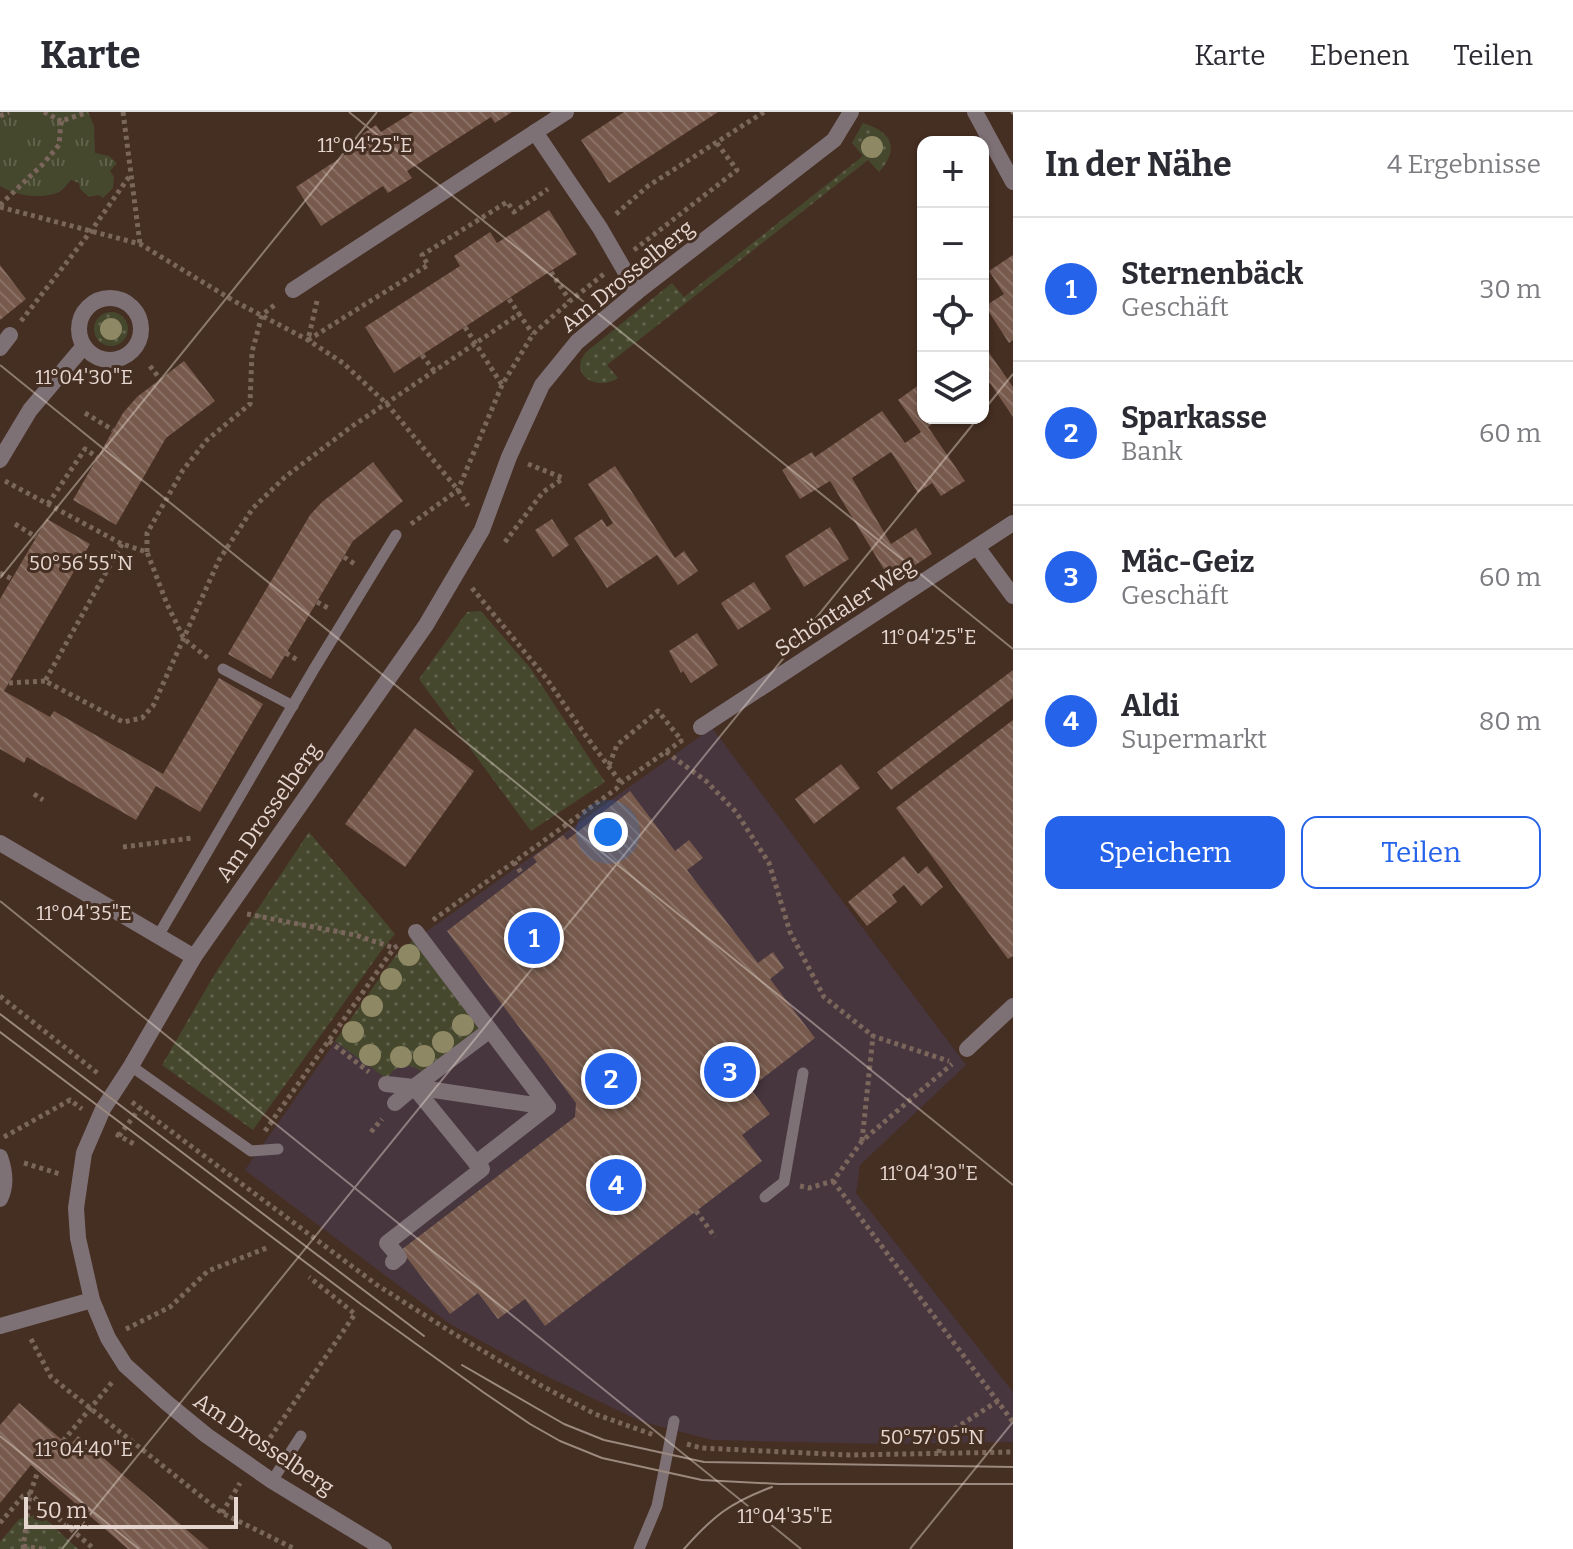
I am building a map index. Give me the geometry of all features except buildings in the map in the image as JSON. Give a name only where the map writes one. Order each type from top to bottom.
[{"type":"street","points":[[293,290],[566,112]]},
{"type":"street","name":"Am Drosselberg","points":[[384,1549],[272,1481],[206,1435],[125,1365],[108,1338],[92,1300],[78,1238],[76,1208],[84,1153],[98,1120],[194,957],[426,625],[459,572],[482,530],[509,457],[542,385],[577,342],[834,140],[851,112]]},
{"type":"street","points":[[975,112],[1013,182]]},
{"type":"street","points":[[535,132],[600,228],[637,292]]},
{"type":"street","points":[[0,460],[30,410],[84,346]]},
{"type":"street","name":"Schöntaler Weg","points":[[701,727],[1013,523]]},
{"type":"street","points":[[977,547],[1013,596]]},
{"type":"street","points":[[0,843],[194,957]]},
{"type":"street","points":[[416,932],[548,1107]]},
{"type":"street","points":[[967,1049],[1013,1006]]},
{"type":"street","points":[[395,1103],[490,1030]]},
{"type":"street","points":[[386,1084],[548,1107]]},
{"type":"street","points":[[393,1262],[399,1257],[387,1243],[482,1169],[414,1087]]},
{"type":"street","points":[[476,1163],[548,1107]]},
{"type":"street","points":[[0,1157],[5,1173],[0,1199]]},
{"type":"street","points":[[0,1326],[92,1300]]},
{"type":"lane","points":[[158,936],[396,535]]},
{"type":"lane","points":[[223,669],[293,706]]},
{"type":"lane","points":[[131,1066],[251,1151],[278,1149]]},
{"type":"lane","points":[[765,1197],[784,1182],[803,1073]]},
{"type":"lane","points":[[639,1549],[657,1506],[674,1421]]},
{"type":"lane","points":[[272,1481],[301,1436]]},
{"type":"path","points":[[0,116],[9,112]]},
{"type":"path","points":[[44,112],[61,121],[88,112]]},
{"type":"path","points":[[123,112],[140,244]]},
{"type":"path","points":[[600,228],[648,186],[764,112]]},
{"type":"path","points":[[0,206],[59,145],[61,121]]},
{"type":"path","points":[[5,341],[34,307],[131,174]]},
{"type":"path","points":[[308,340],[428,265],[422,255],[507,202],[514,212],[566,177]]},
{"type":"path","points":[[0,206],[140,244],[343,363],[387,404],[458,490],[482,530]]},
{"type":"path","points":[[551,272],[570,301]]},
{"type":"path","points":[[308,340],[318,297]]},
{"type":"path","points":[[509,299],[533,334]]},
{"type":"path","points":[[9,683],[45,681],[123,722],[142,718],[153,706],[219,560],[253,508],[285,477],[351,427],[519,314]]},
{"type":"path","points":[[223,669],[184,639],[147,552],[147,533],[183,470],[207,440],[250,404],[252,352],[262,315]]},
{"type":"path","points":[[465,327],[502,385]]},
{"type":"path","points":[[422,355],[435,372]]},
{"type":"path","points":[[150,366],[160,379]]},
{"type":"path","points":[[85,413],[113,430]]},
{"type":"path","points":[[48,504],[85,449],[97,457]]},
{"type":"path","points":[[505,542],[543,492],[564,478],[509,457]]},
{"type":"path","points":[[0,478],[122,544],[147,552]]},
{"type":"path","points":[[15,524],[36,537]]},
{"type":"path","points":[[45,681],[122,544]]},
{"type":"path","points":[[459,572],[546,678],[621,783]]},
{"type":"path","points":[[0,573],[12,579]]},
{"type":"path","points":[[608,766],[617,745],[658,711],[682,741]]},
{"type":"path","points":[[251,1151],[394,948],[701,727]]},
{"type":"path","points":[[666,752],[706,781],[736,812],[769,863],[790,932],[824,997],[873,1036],[954,1062]]},
{"type":"path","points":[[34,794],[43,800]]},
{"type":"path","points":[[123,847],[217,836]]},
{"type":"path","points":[[514,862],[522,874]]},
{"type":"path","points":[[226,910],[355,935],[394,948]]},
{"type":"path","points":[[0,996],[139,1109],[377,1285]]},
{"type":"path","points":[[862,1141],[873,1036]]},
{"type":"path","points":[[329,1041],[386,1084]]},
{"type":"path","points":[[784,1182],[809,1188],[833,1181],[862,1141],[967,1049]]},
{"type":"path","points":[[0,1139],[70,1100],[98,1120]]},
{"type":"path","points":[[134,1144],[119,1136],[139,1109]]},
{"type":"path","points":[[18,1161],[51,1171]]},
{"type":"path","points":[[833,1181],[1013,1422]]},
{"type":"path","points":[[696,1211],[715,1237]]},
{"type":"path","points":[[108,1338],[170,1307],[208,1271],[269,1247]]},
{"type":"path","points":[[222,1513],[355,1314],[309,1277]]},
{"type":"path","points":[[22,1319],[51,1377],[222,1513],[295,1549]]},
{"type":"path","points":[[63,1441],[125,1365]]},
{"type":"path","points":[[939,1453],[940,1438],[998,1401]]},
{"type":"path","points":[[38,1471],[30,1494],[23,1548],[42,1549]]},
{"type":"path","points":[[0,1523],[23,1496],[30,1494]]},
{"type":"path","points":[[30,1494],[94,1549]]},
{"type":"shaded area","points":[[712,728],[966,1065],[860,1165],[856,1193],[1013,1392],[1013,1442],[884,1444],[712,1440],[640,1421],[536,1371],[450,1324],[245,1170],[399,951]]},
{"type":"green space","points":[[0,112],[88,112],[94,126],[95,153],[109,156],[117,163],[110,171],[114,177],[113,188],[103,198],[99,195],[89,197],[80,189],[79,183],[71,180],[59,192],[43,196],[20,194],[0,186]]},
{"type":"green space","points":[[863,123],[881,131],[890,142],[889,155],[879,172],[868,160],[607,365],[618,378],[602,383],[587,379],[580,368],[586,352],[672,283],[684,297],[863,156],[852,143]]},
{"type":"green space","points":[[111,312],[123,317],[128,329],[123,341],[111,346],[99,341],[94,329],[99,317]]},
{"type":"green space","points":[[481,611],[531,669],[605,782],[531,831],[419,679],[467,612]]},
{"type":"green space","points":[[309,832],[395,934],[253,1130],[162,1065],[216,972]]},
{"type":"green space","points":[[414,940],[482,1030],[424,1074],[414,1067],[404,1066],[387,1079],[335,1041],[399,951]]},
{"type":"green space","points":[[40,1514],[78,1549],[0,1549],[0,1542],[19,1519]]},
{"type":"tram line","points":[[0,1014],[424,1336]]},
{"type":"tram line","points":[[0,1032],[362,1305],[483,1392],[560,1441],[602,1458],[702,1480],[779,1484],[1013,1484]]},
{"type":"tram line","points":[[462,1365],[564,1424],[604,1440],[704,1462],[1013,1467]]},
{"type":"tram line","points":[[684,1549],[724,1511],[772,1487]]},
{"type":"place","name":"Sternenbäck","points":[[534,938]]},
{"type":"place","name":"Mäc-Geiz","points":[[730,1072]]},
{"type":"place","name":"Sparkasse","points":[[611,1079]]},
{"type":"place","name":"Aldi","points":[[616,1185]]}]
